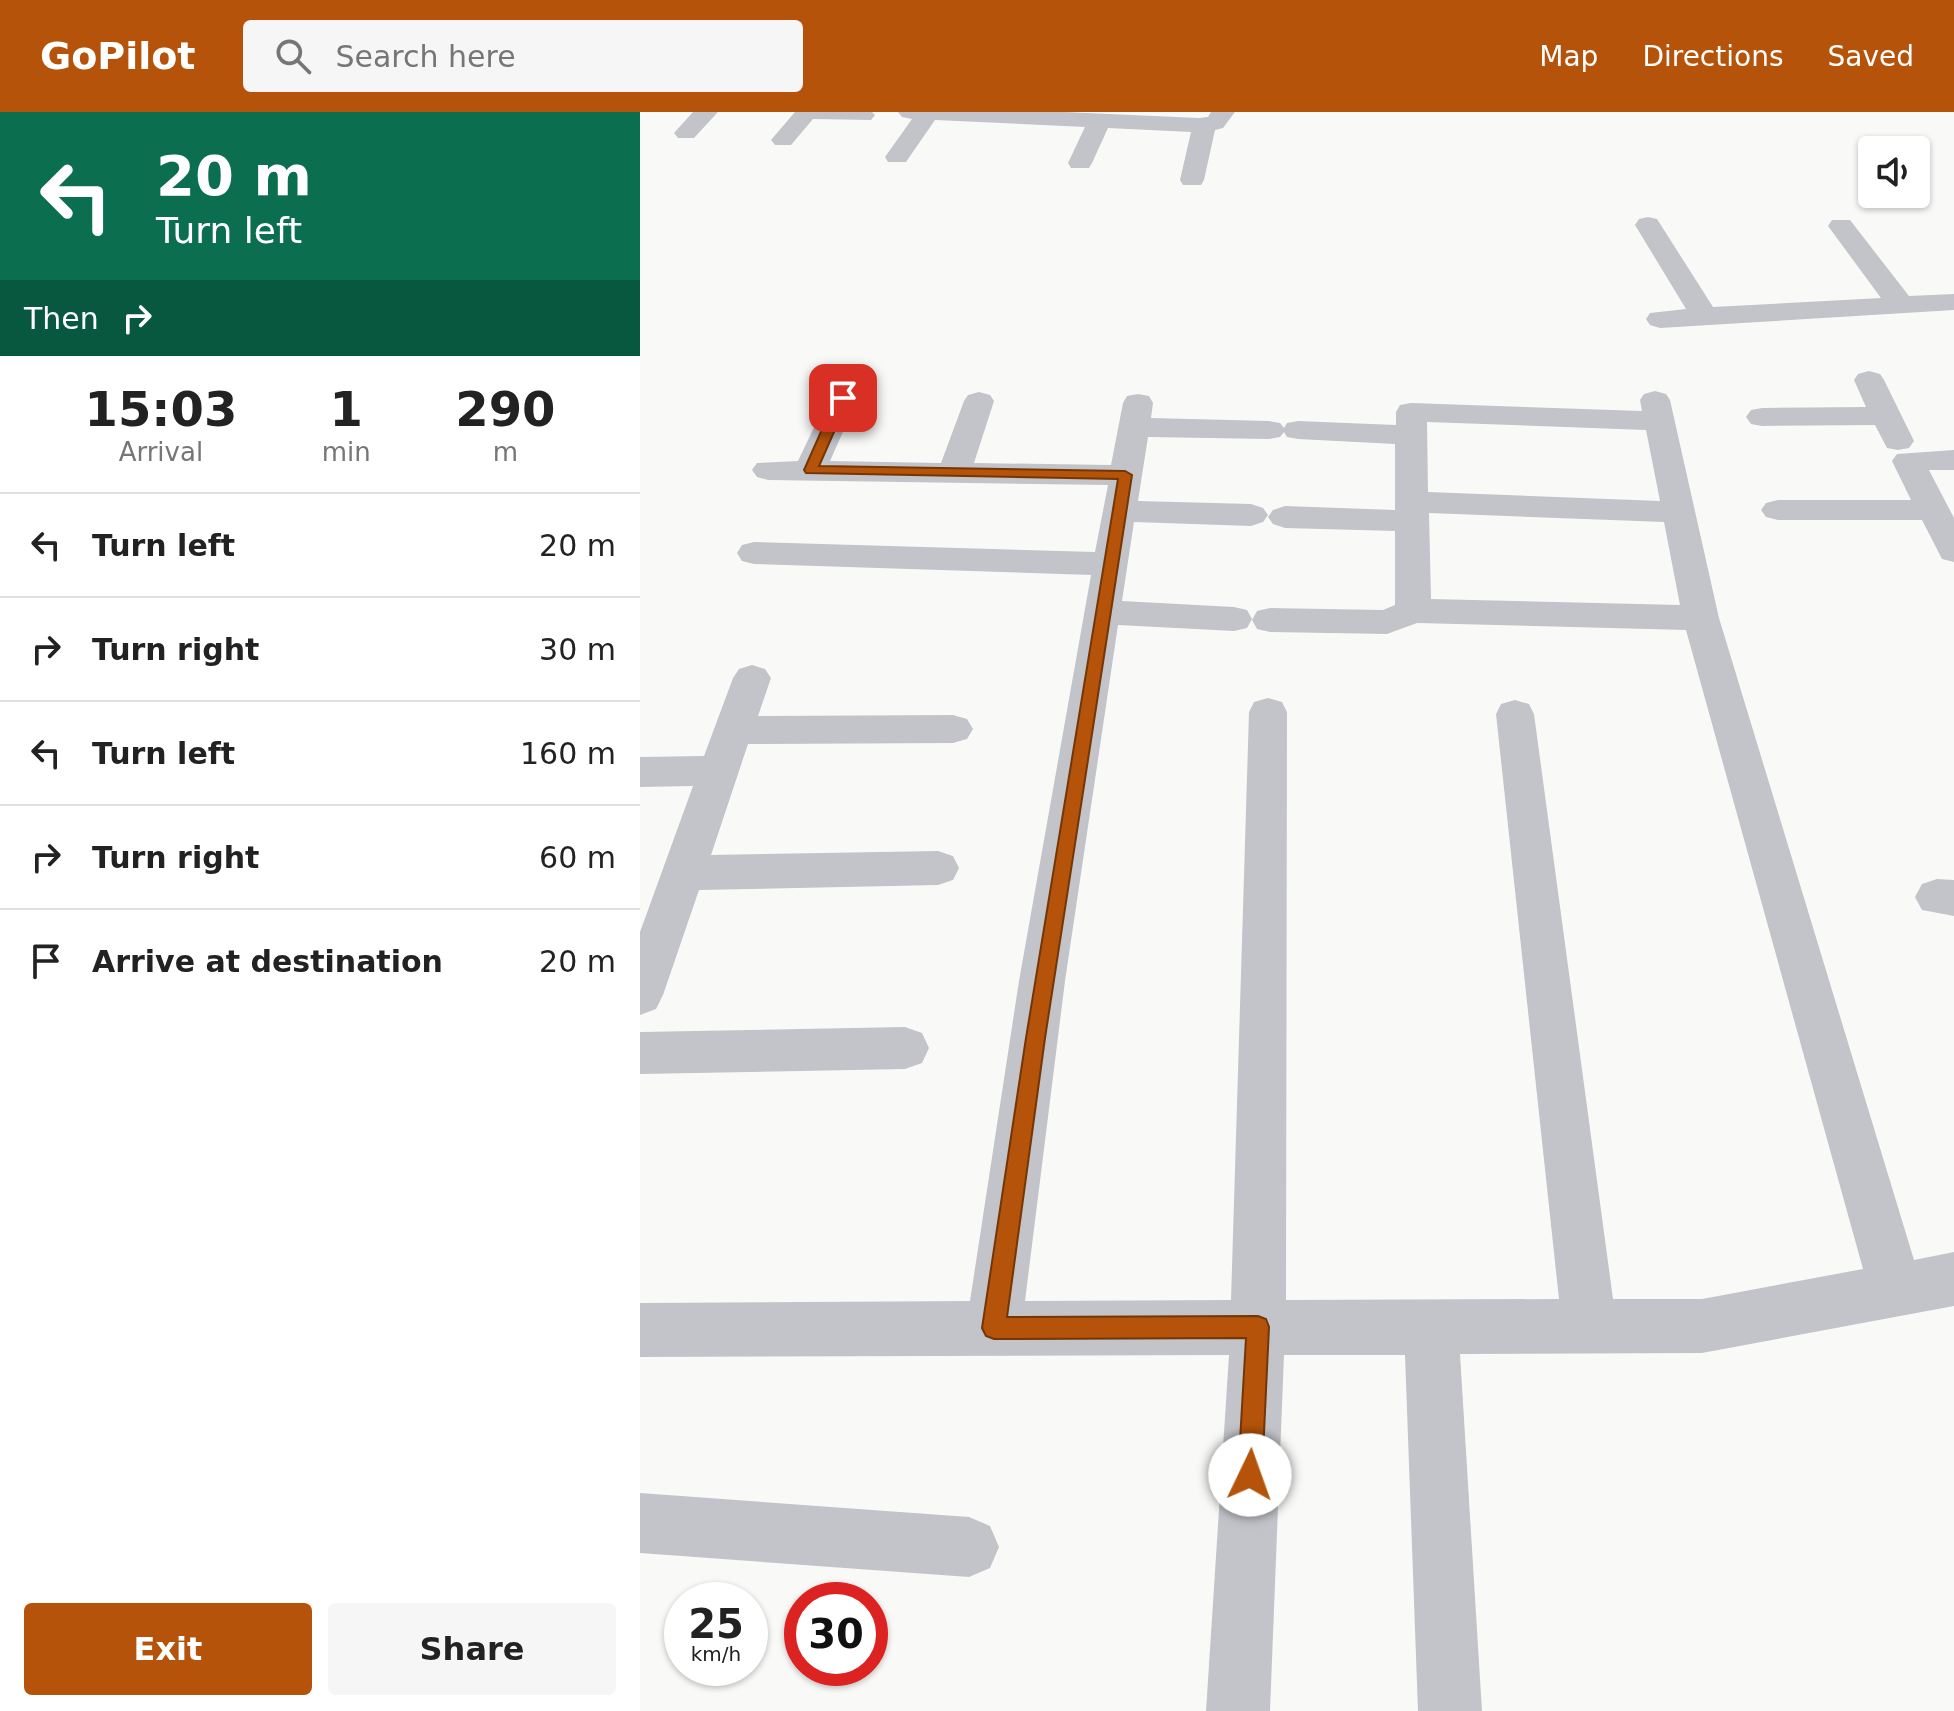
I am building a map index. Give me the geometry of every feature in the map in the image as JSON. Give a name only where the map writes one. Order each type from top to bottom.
[{"type":"street","points":[[686,133],[706,112]]},
{"type":"street","points":[[783,140],[809,112],[863,115]]},
{"type":"street","points":[[910,112],[1099,121],[1214,118],[1192,180]]},
{"type":"street","points":[[897,157],[928,113]]},
{"type":"street","points":[[1080,163],[1099,121]]},
{"type":"street","points":[[1648,225],[1704,316]]},
{"type":"street","points":[[1841,226],[1901,305]]},
{"type":"street","points":[[1660,319],[1954,302]]},
{"type":"street","points":[[1869,380],[1954,551]]},
{"type":"street","points":[[810,470],[843,398]]},
{"type":"street","points":[[954,473],[979,401]]},
{"type":"street","points":[[1413,611],[1411,412],[1657,411],[1701,618],[1896,1289]]},
{"type":"street","points":[[994,1328],[1007,1225],[1106,588],[1136,415],[1284,430],[1411,435]]},
{"type":"street","points":[[1762,417],[1887,416]]},
{"type":"street","points":[[1908,461],[1954,460]]},
{"type":"street","points":[[768,470],[954,473],[1122,493],[1251,515]]},
{"type":"street","points":[[1778,510],[1933,510]]},
{"type":"street","points":[[1285,517],[1412,512],[1678,512]]},
{"type":"street","points":[[754,553],[1106,588],[1234,619]]},
{"type":"street","points":[[1270,620],[1387,622],[1413,611],[1701,618]]},
{"type":"street","points":[[640,995],[652,929],[683,873],[752,678]]},
{"type":"street","points":[[1238,1711],[1258,1327],[1268,712]]},
{"type":"street","points":[[1515,714],[1589,1326]]},
{"type":"street","points":[[734,730],[953,729]]},
{"type":"street","points":[[640,772],[720,771]]},
{"type":"street","points":[[683,873],[938,868]]},
{"type":"street","points":[[640,1053],[905,1048]]},
{"type":"street","points":[[641,1331],[1702,1326],[1954,1279]]},
{"type":"street","points":[[1431,1326],[1450,1711]]},
{"type":"street","points":[[640,1523],[969,1547]]},
{"type":"route","points":[[843,398],[810,470],[1125,475],[1035,1038],[994,1328],[1258,1327],[1250,1475]]}]
